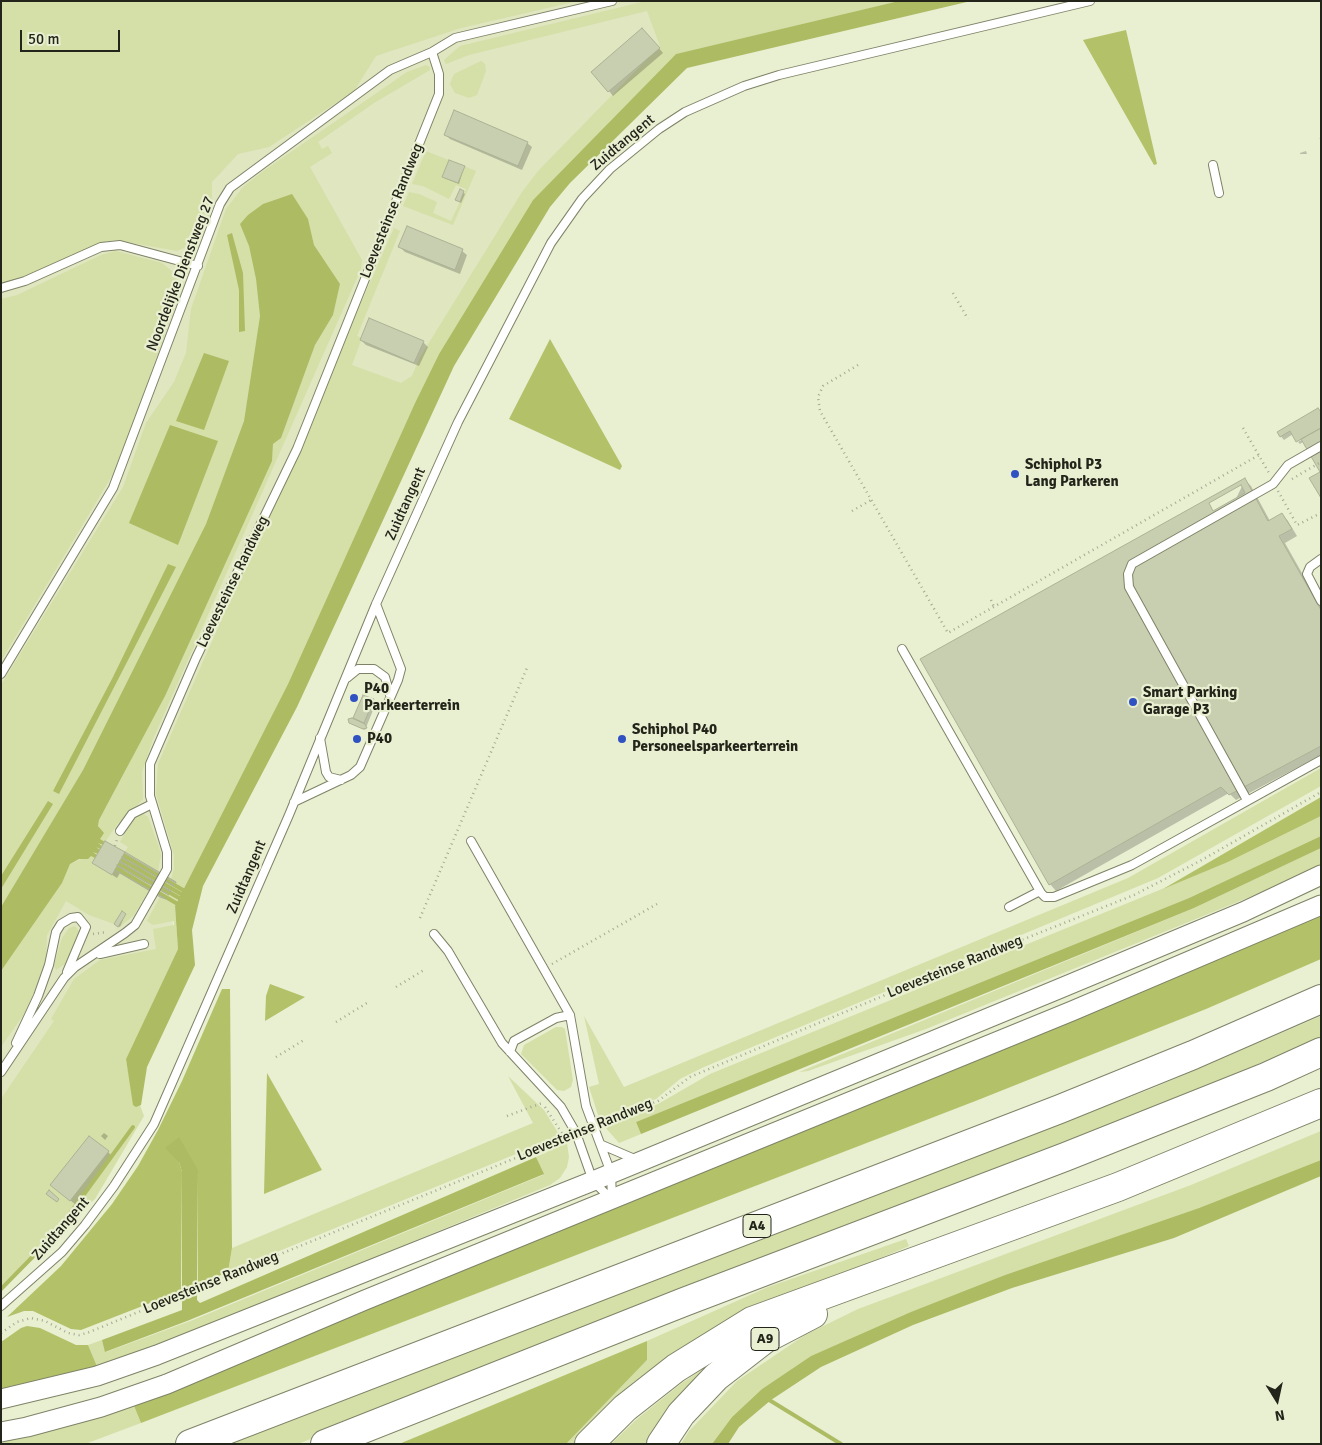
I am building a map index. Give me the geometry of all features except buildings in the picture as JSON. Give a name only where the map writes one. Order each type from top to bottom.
[{"type":"highway","name":"A4","points":[[190,1444],[1060,1109],[1193,1055],[1321,999]]},
{"type":"highway","points":[[325,1444],[694,1298],[1066,1157],[1266,1077],[1321,1052]]},
{"type":"highway","points":[[589,1444],[625,1408],[676,1368],[752,1321],[896,1270],[1118,1187],[1321,1103]]},
{"type":"highway","name":"A9","points":[[661,1444],[681,1414],[716,1377],[765,1339],[896,1270]]},
{"type":"street","points":[[1,1399],[97,1376],[157,1355],[593,1181],[1243,912],[1321,875]]},
{"type":"street","points":[[1,1432],[101,1407],[167,1384],[374,1297],[1072,1012],[1321,905]]},
{"type":"lane","name":"Noordelijke Dienstweg 27","points":[[1,674],[113,488],[220,204],[230,188],[390,70],[432,52],[455,38],[612,1]]},
{"type":"lane","name":"Zuidtangent","points":[[1,1306],[62,1252],[85,1225],[114,1186],[154,1124],[294,802],[376,604],[458,422],[551,242],[582,199],[610,168],[659,129],[685,112],[744,86],[779,75],[1090,1]]},
{"type":"lane","name":"Loevesteinse Randweg","points":[[2,1071],[64,978],[75,967],[125,933],[143,914],[164,875],[168,858],[152,804],[149,780],[150,764],[196,658],[297,449],[439,94],[440,74],[432,52]]},
{"type":"lane","points":[[1213,165],[1219,193]]},
{"type":"lane","points":[[1,288],[25,281],[101,247],[120,245],[198,266]]},
{"type":"lane","points":[[1247,800],[1130,586],[1128,574],[1132,564],[1273,484],[1288,465],[1321,446]]},
{"type":"lane","points":[[1321,559],[1310,567],[1307,574],[1321,601]]},
{"type":"lane","points":[[294,802],[351,776],[360,767],[390,697],[401,669],[376,604]]},
{"type":"lane","points":[[902,649],[1045,897],[1054,897],[1132,865],[1321,760]]},
{"type":"lane","points":[[345,679],[358,669],[379,671],[389,685],[390,697]]},
{"type":"lane","points":[[320,737],[326,772],[329,777],[341,780]]},
{"type":"lane","points":[[120,831],[132,814],[152,804]]},
{"type":"lane","points":[[471,841],[570,1016],[586,1106],[611,1173],[612,1200]]},
{"type":"lane","points":[[1010,907],[1040,891]]},
{"type":"lane","points":[[2,1071],[38,996],[49,965],[56,932],[66,921],[78,918],[86,927],[64,978]]},
{"type":"lane","points":[[434,934],[448,950],[502,1043],[561,1107],[576,1133],[593,1181],[612,1200]]},
{"type":"lane","points":[[75,967],[98,954],[144,944]]},
{"type":"lane","points":[[510,1052],[514,1041],[556,1018],[570,1016]]},
{"type":"lane","points":[[602,1145],[639,1161]]},
{"type":"path","points":[[953,293],[968,319]]},
{"type":"path","points":[[858,365],[823,386],[818,397],[820,411],[948,633],[1259,455]]},
{"type":"path","points":[[1291,479],[1321,462]]},
{"type":"path","points":[[852,511],[871,500]]},
{"type":"path","points":[[990,600],[994,607]]},
{"type":"path","points":[[420,918],[527,668]]},
{"type":"path","name":"Loevesteinse Randweg","points":[[594,1126],[658,1101],[690,1077],[909,985],[1134,895],[1200,861],[1321,792]]},
{"type":"path","points":[[543,968],[657,904]]},
{"type":"path","points":[[84,933],[100,934],[114,928]]},
{"type":"path","points":[[396,987],[424,970]]},
{"type":"path","points":[[336,1022],[367,1004]]},
{"type":"path","points":[[276,1057],[304,1040]]},
{"type":"path","points":[[507,1116],[541,1102],[564,1138]]},
{"type":"path","name":"Loevesteinse Randweg","points":[[1,1333],[17,1322],[30,1318],[45,1321],[68,1333],[79,1335],[576,1133]]},
{"type":"shaded area","points":[[1,1],[902,1],[676,54],[535,193],[411,395],[270,721],[171,907],[175,943],[1,1273]]},
{"type":"shaded area","points":[[1,1],[578,1],[461,28],[376,56],[354,91],[269,147],[238,154],[212,182],[212,209],[199,241],[177,251],[116,240],[107,241],[35,275],[1,283]]},
{"type":"shaded area","points":[[646,1],[899,1],[676,54],[533,200],[439,354],[288,684],[175,906],[178,949],[126,1059],[129,1076],[144,1116],[95,1199],[1,1290],[1,1099],[54,1021],[51,1019],[74,979],[100,960],[156,949],[153,929],[174,925],[174,921],[153,925],[147,921],[160,897],[166,899],[115,870],[117,866],[168,895],[117,865],[120,862],[171,891],[120,861],[122,858],[173,887],[122,857],[124,853],[176,882],[171,879],[174,869],[174,855],[156,794],[158,764],[394,228],[400,231],[357,336],[362,338],[352,365],[401,383],[412,376],[419,359],[522,192],[539,170],[660,46],[647,11],[469,55],[446,64],[444,60],[460,46]]},
{"type":"shaded area","points":[[899,1],[971,1],[687,68],[570,183],[550,207],[454,366],[297,707],[203,886],[192,930],[195,965],[147,1067],[141,1105],[136,1107],[133,1105],[126,1059],[178,949],[175,906],[288,684],[439,354],[533,200],[676,54]]},
{"type":"shaded area","points":[[1126,30],[1157,164],[1154,165],[1083,40]]},
{"type":"shaded area","points":[[481,61],[485,64],[486,71],[477,95],[469,98],[455,93],[450,84],[454,74]]},
{"type":"shaded area","points":[[426,65],[430,67],[430,70],[374,103],[318,142],[322,149],[328,146],[332,153],[310,167],[362,260],[361,269],[153,739],[142,772],[143,799],[121,824],[118,823],[105,842],[100,839],[102,832],[98,825],[99,820],[125,772],[272,461],[273,444],[281,438],[315,345],[333,315],[340,284],[314,245],[308,219],[240,223],[249,246],[256,279],[260,316],[244,421],[206,524],[83,770],[1,907],[1,685],[123,487],[146,423],[174,382],[186,353],[191,309],[226,209],[243,187],[262,172],[407,72]]},
{"type":"shaded area","points":[[426,151],[476,171],[453,225],[403,206],[409,192],[419,194],[437,202],[433,213],[451,221],[466,189],[456,185],[449,199],[423,186],[412,184]]},
{"type":"shaded area","points":[[292,194],[308,219],[314,245],[340,284],[333,315],[315,345],[281,438],[273,444],[272,461],[165,696],[99,820],[98,826],[104,833],[100,839],[105,842],[103,845],[98,843],[102,846],[100,849],[96,847],[100,850],[98,854],[93,852],[97,855],[95,858],[91,856],[88,859],[79,859],[70,864],[62,883],[1,971],[1,907],[83,770],[206,524],[244,421],[260,316],[256,279],[249,246],[240,224],[248,215],[263,204]]},
{"type":"shaded area","points":[[232,233],[243,273],[245,331],[239,332],[239,290],[227,235]]},
{"type":"shaded area","points":[[116,251],[162,263],[178,276],[178,298],[116,469],[1,661],[1,299],[17,295],[101,255]]},
{"type":"shaded area","points":[[550,339],[622,466],[620,470],[509,419]]},
{"type":"shaded area","points":[[204,353],[229,361],[204,430],[176,421]]},
{"type":"shaded area","points":[[170,425],[218,441],[178,545],[129,523]]},
{"type":"shaded area","points":[[168,564],[176,567],[59,794],[53,791],[113,677]]},
{"type":"shaded area","points":[[1321,768],[1321,786],[1158,878],[704,1067],[680,1079],[656,1099],[600,1121],[589,1087],[599,1084],[584,1016],[624,1087],[1128,878]]},
{"type":"shaded area","points":[[1321,797],[1321,816],[1228,862],[1163,889]]},
{"type":"shaded area","points":[[48,801],[53,804],[1,889],[1,876]]},
{"type":"shaded area","points":[[142,813],[148,817],[159,847],[161,855],[158,872],[125,852],[128,847],[120,842],[128,828],[126,826],[134,817]]},
{"type":"shaded area","points":[[1321,816],[1321,836],[1189,898],[636,1122],[641,1134],[619,1143],[605,1127],[658,1104],[710,1074],[1228,862]]},
{"type":"shaded area","points":[[1321,836],[1321,848],[1194,908],[641,1134],[636,1122],[1189,898]]},
{"type":"shaded area","points":[[1321,848],[1321,865],[1262,892],[926,1029],[808,1071],[799,1072],[1194,908]]},
{"type":"shaded area","points":[[91,855],[95,858],[93,864],[112,874],[115,870],[149,890],[134,915],[116,930],[126,914],[122,911],[114,924],[89,915],[66,901],[47,935],[46,959],[26,1011],[1,1047],[1,971],[62,883],[70,864]]},
{"type":"shaded area","points":[[1321,914],[1321,959],[1206,1009],[978,1100],[141,1423],[132,1401]]},
{"type":"shaded area","points":[[75,926],[80,933],[68,962],[56,970],[54,965],[62,938],[69,928]]},
{"type":"shaded area","points":[[270,984],[305,997],[265,1021],[266,996]]},
{"type":"shaded area","points":[[222,989],[230,989],[232,1248],[228,1272],[198,1285],[198,1170],[179,1162],[182,1172],[181,1291],[81,1330],[71,1329],[33,1311],[24,1311],[7,1317],[61,1266],[112,1204],[138,1166],[182,1081]]},
{"type":"shaded area","points":[[1321,1016],[1321,1043],[740,1266],[298,1444],[230,1444],[589,1303],[1151,1089]]},
{"type":"shaded area","points":[[556,1027],[565,1029],[573,1080],[571,1087],[564,1091],[557,1090],[521,1054],[524,1045]]},
{"type":"shaded area","points":[[267,1073],[322,1170],[264,1194]]},
{"type":"shaded area","points":[[508,1076],[544,1110],[560,1136],[228,1272],[232,1248],[533,1123]]},
{"type":"shaded area","points":[[1321,1131],[1321,1160],[1199,1208],[1005,1275],[811,1356],[762,1389],[732,1417],[712,1444],[681,1444],[689,1431],[737,1381],[805,1335],[858,1309],[1191,1185]]},
{"type":"shaded area","points":[[179,1137],[198,1170],[197,1300],[200,1303],[536,1157],[544,1174],[187,1321],[105,1352],[102,1340],[182,1310],[182,1172],[179,1162],[165,1148]]},
{"type":"shaded area","points":[[567,1143],[569,1157],[567,1167],[560,1178],[550,1185],[99,1371],[88,1345],[102,1340],[106,1352],[193,1320],[543,1175],[536,1157]]},
{"type":"shaded area","points":[[1321,1160],[1321,1176],[1174,1238],[1012,1288],[913,1325],[821,1367],[771,1400],[739,1427],[728,1444],[712,1444],[732,1417],[762,1389],[811,1356],[911,1312],[1005,1275],[1199,1208]]},
{"type":"shaded area","points":[[906,1239],[909,1246],[774,1303],[578,1444],[566,1444],[647,1360],[647,1341],[768,1287]]},
{"type":"shaded area","points":[[27,1326],[40,1328],[76,1345],[88,1345],[99,1371],[1,1397],[1,1342]]},
{"type":"shaded area","points":[[647,1341],[647,1360],[566,1444],[399,1444]]},
{"type":"shaded area","points":[[736,1347],[650,1444],[611,1444],[637,1419],[682,1383]]},
{"type":"shaded area","points":[[132,1401],[141,1423],[85,1444],[1,1444],[1,1437]]},
{"type":"waterway","points":[[123,855],[183,890]]},
{"type":"waterway","points":[[121,859],[181,894]]},
{"type":"waterway","points":[[118,863],[179,898]]},
{"type":"waterway","points":[[116,868],[176,903]]},
{"type":"waterway","points":[[1,1289],[55,1234],[133,1127]]},
{"type":"waterway","points":[[766,1398],[841,1444]]},
{"type":"place","name":"Schiphol P3 Lang Parkeren","points":[[1015,474]]},
{"type":"place","name":"P40 Parkeerterrein","points":[[354,698]]},
{"type":"place","name":"Smart Parking Garage P3","points":[[1133,702]]},
{"type":"place","name":"P40","points":[[357,739]]},
{"type":"place","name":"Schiphol P40 Personeelsparkeerterrein","points":[[622,739]]}]
